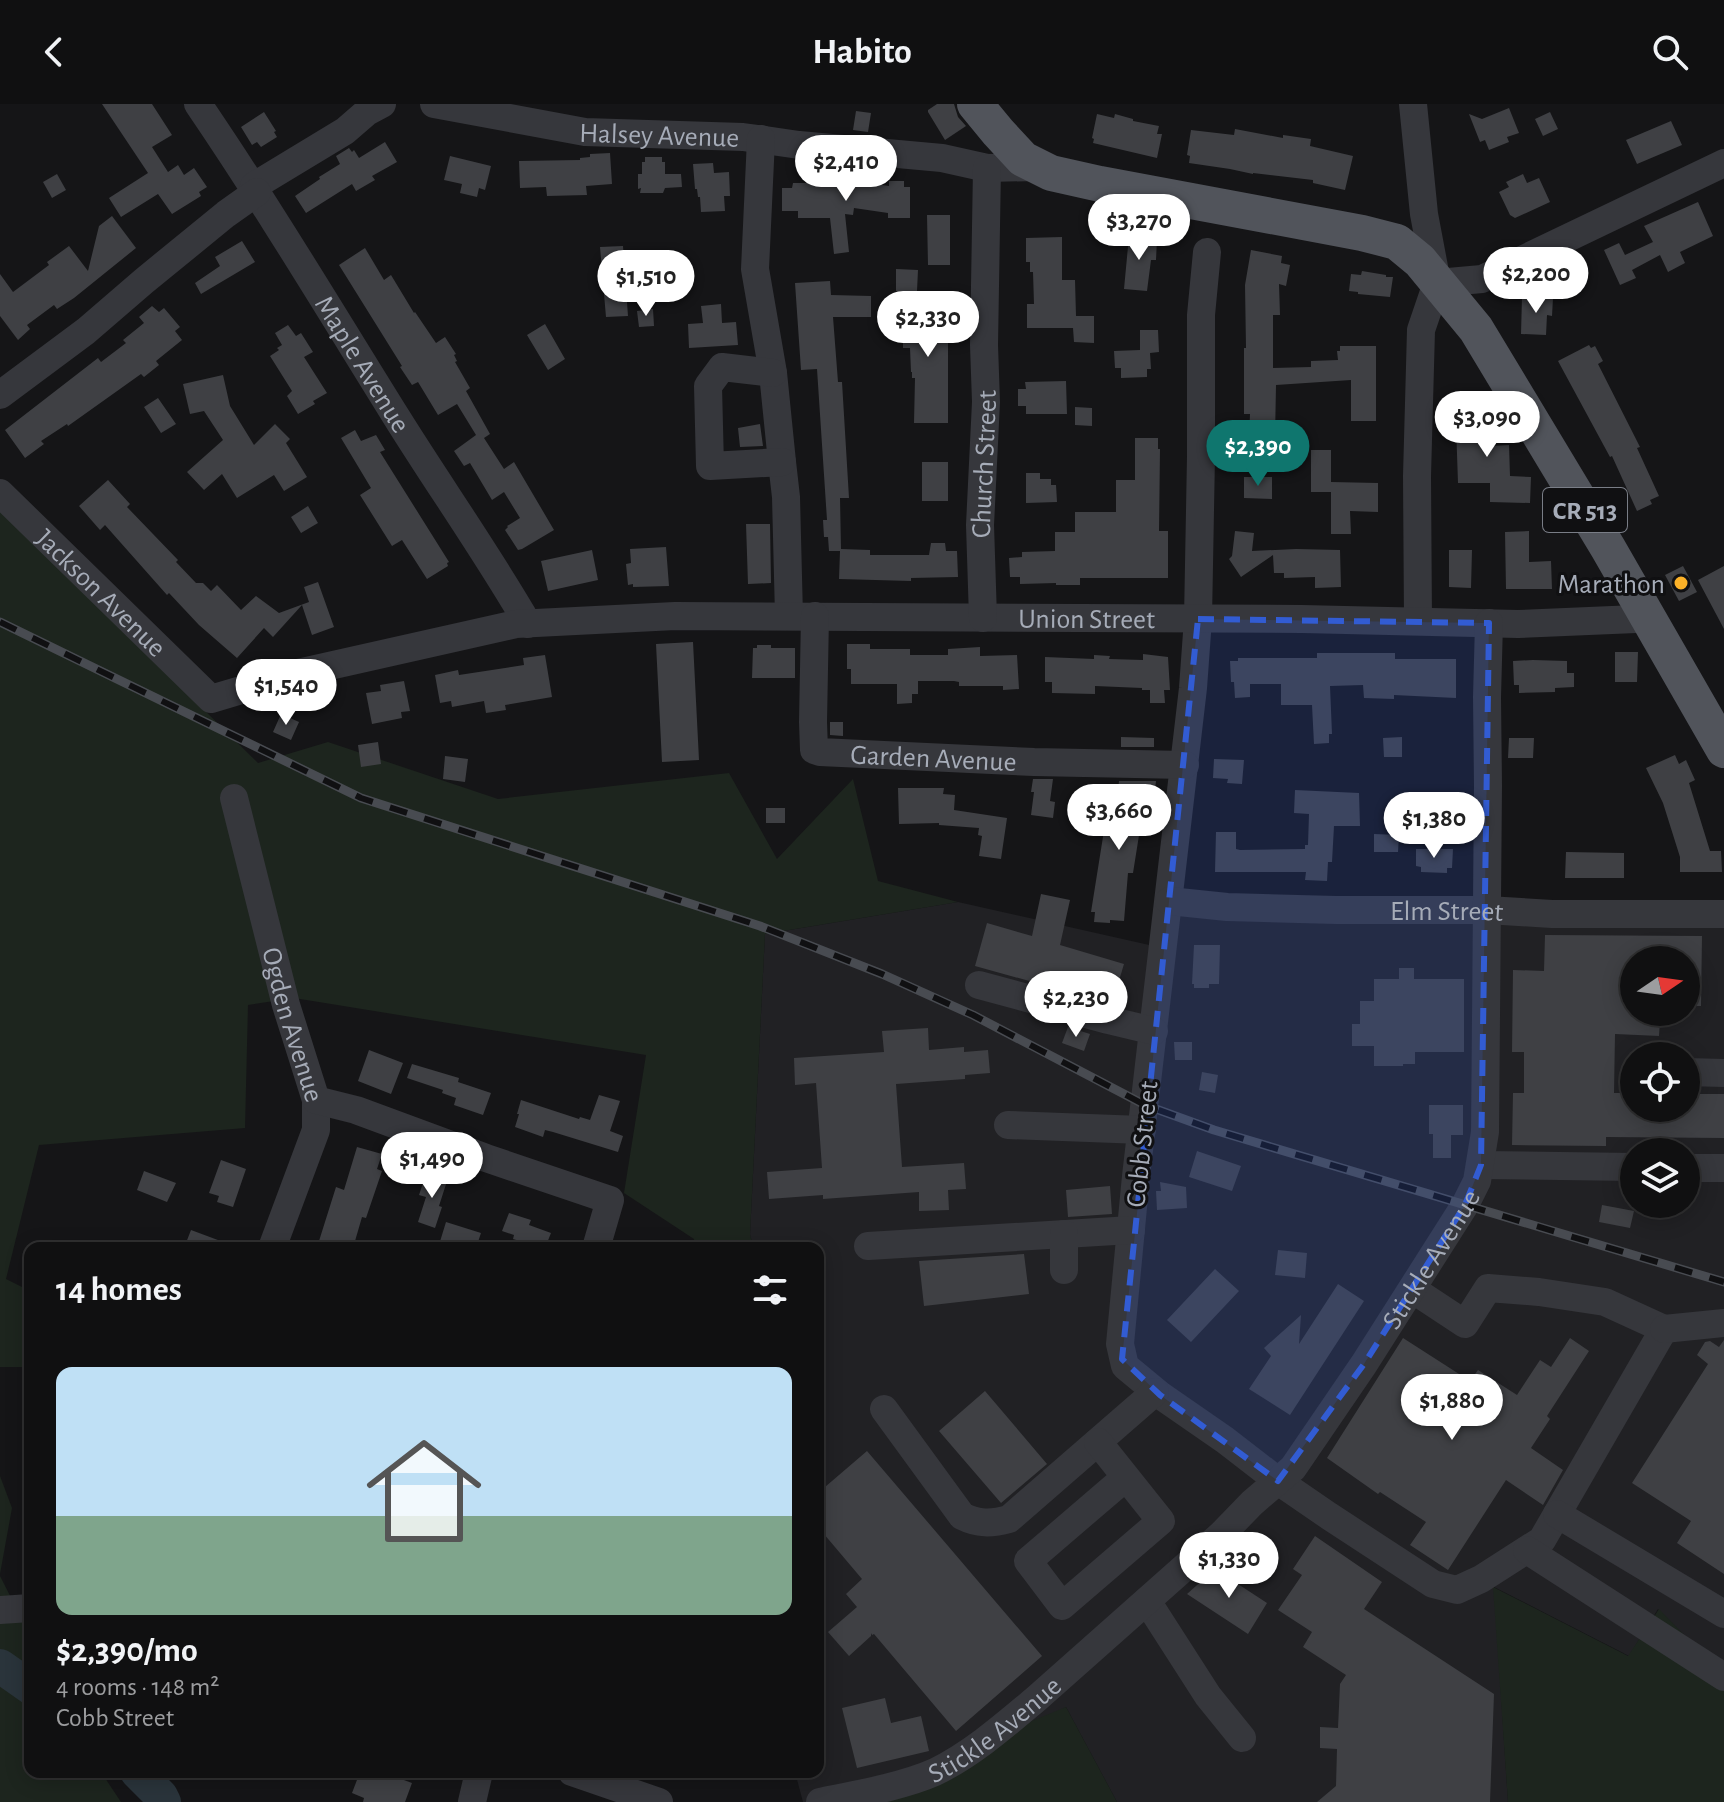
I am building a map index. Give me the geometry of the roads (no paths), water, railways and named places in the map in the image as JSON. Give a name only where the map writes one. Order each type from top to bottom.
[{"type":"main road","name":"CR 513","points":[[975,104],[1023,159],[1036,167]]},
{"type":"main road","name":"Halsey Avenue","points":[[1036,167],[1100,184],[1397,242],[1420,261],[1437,283]]},
{"type":"main road","name":"CR 513","points":[[1437,283],[1476,329],[1723,747]]},
{"type":"street","name":"Maple Avenue","points":[[198,104],[256,189],[528,624]]},
{"type":"street","points":[[0,395],[86,331],[256,189],[382,104]]},
{"type":"street","name":"Halsey Avenue","points":[[434,104],[585,132],[761,139],[942,158],[987,168],[1036,167]]},
{"type":"street","points":[[1413,104],[1424,214],[1437,283],[1421,330],[1417,476],[1418,621]]},
{"type":"street","points":[[761,139],[755,269],[773,373],[802,616]]},
{"type":"street","points":[[1437,283],[1482,279],[1724,163]]},
{"type":"street","name":"Church Street","points":[[983,618],[980,525],[986,415],[987,168]]},
{"type":"street","name":"Cobb Street","points":[[1207,252],[1201,315],[1198,619],[1193,688],[1131,1230],[1120,1344],[1122,1359],[1131,1372],[1155,1392],[1278,1481],[1433,1584],[1457,1590],[1527,1550]]},
{"type":"street","points":[[773,373],[722,367],[708,386],[710,466],[782,462]]},
{"type":"street","name":"Jackson Avenue","points":[[0,493],[211,699],[298,673],[450,638],[528,624]]},
{"type":"street","name":"Union Street","points":[[528,624],[675,616],[1518,624],[1624,620],[1645,614]]},
{"type":"street","name":"Garden Avenue","points":[[802,616],[814,750],[1034,762],[1185,765]]},
{"type":"street","name":"Stickle Avenue","points":[[820,1802],[908,1781],[960,1757],[1036,1699],[1222,1534],[1293,1468],[1364,1364],[1465,1205],[1477,1181],[1485,1132],[1489,623]]},
{"type":"street","name":"Ogden Avenue","points":[[234,798],[286,1005],[316,1100],[316,1130],[274,1242]]},
{"type":"street","name":"Elm Street","points":[[1169,901],[1227,907],[1321,910],[1724,914]]},
{"type":"street","points":[[979,985],[1154,1031]]},
{"type":"street","points":[[1700,1072],[1724,1073]]},
{"type":"street","points":[[316,1100],[398,1124],[610,1200],[598,1242]]},
{"type":"street","points":[[1008,1125],[1142,1130]]},
{"type":"street","points":[[1481,1165],[1620,1167]]},
{"type":"street","points":[[1700,1168],[1724,1168]]},
{"type":"street","points":[[868,1246],[1131,1230]]},
{"type":"street","points":[[1064,1234],[1064,1270]]},
{"type":"street","points":[[1412,1289],[1465,1324],[1488,1288],[1605,1302],[1664,1329],[1724,1323]]},
{"type":"street","points":[[1664,1329],[1542,1540],[1527,1550],[1724,1677]]},
{"type":"street","points":[[884,1409],[962,1516],[972,1521],[994,1523],[1009,1519],[1155,1392]]},
{"type":"street","points":[[1098,1442],[1126,1477],[1161,1521],[1062,1606],[1028,1561],[1126,1477]]},
{"type":"street","points":[[1557,1514],[1724,1614]]},
{"type":"street","points":[[1147,1601],[1208,1696],[1242,1738]]},
{"type":"street","points":[[0,1610],[24,1608]]},
{"type":"street","points":[[472,1802],[478,1778]]},
{"type":"street","points":[[589,1778],[659,1802]]},
{"type":"waterway","points":[[0,1666],[24,1683]]},
{"type":"waterway","points":[[143,1778],[164,1802]]},
{"type":"railway","points":[[0,622],[361,798],[760,926],[882,974],[973,1015],[1145,1105],[1214,1130],[1724,1282]]},
{"type":"place","name":"Marathon","points":[[1681,583]]}]
